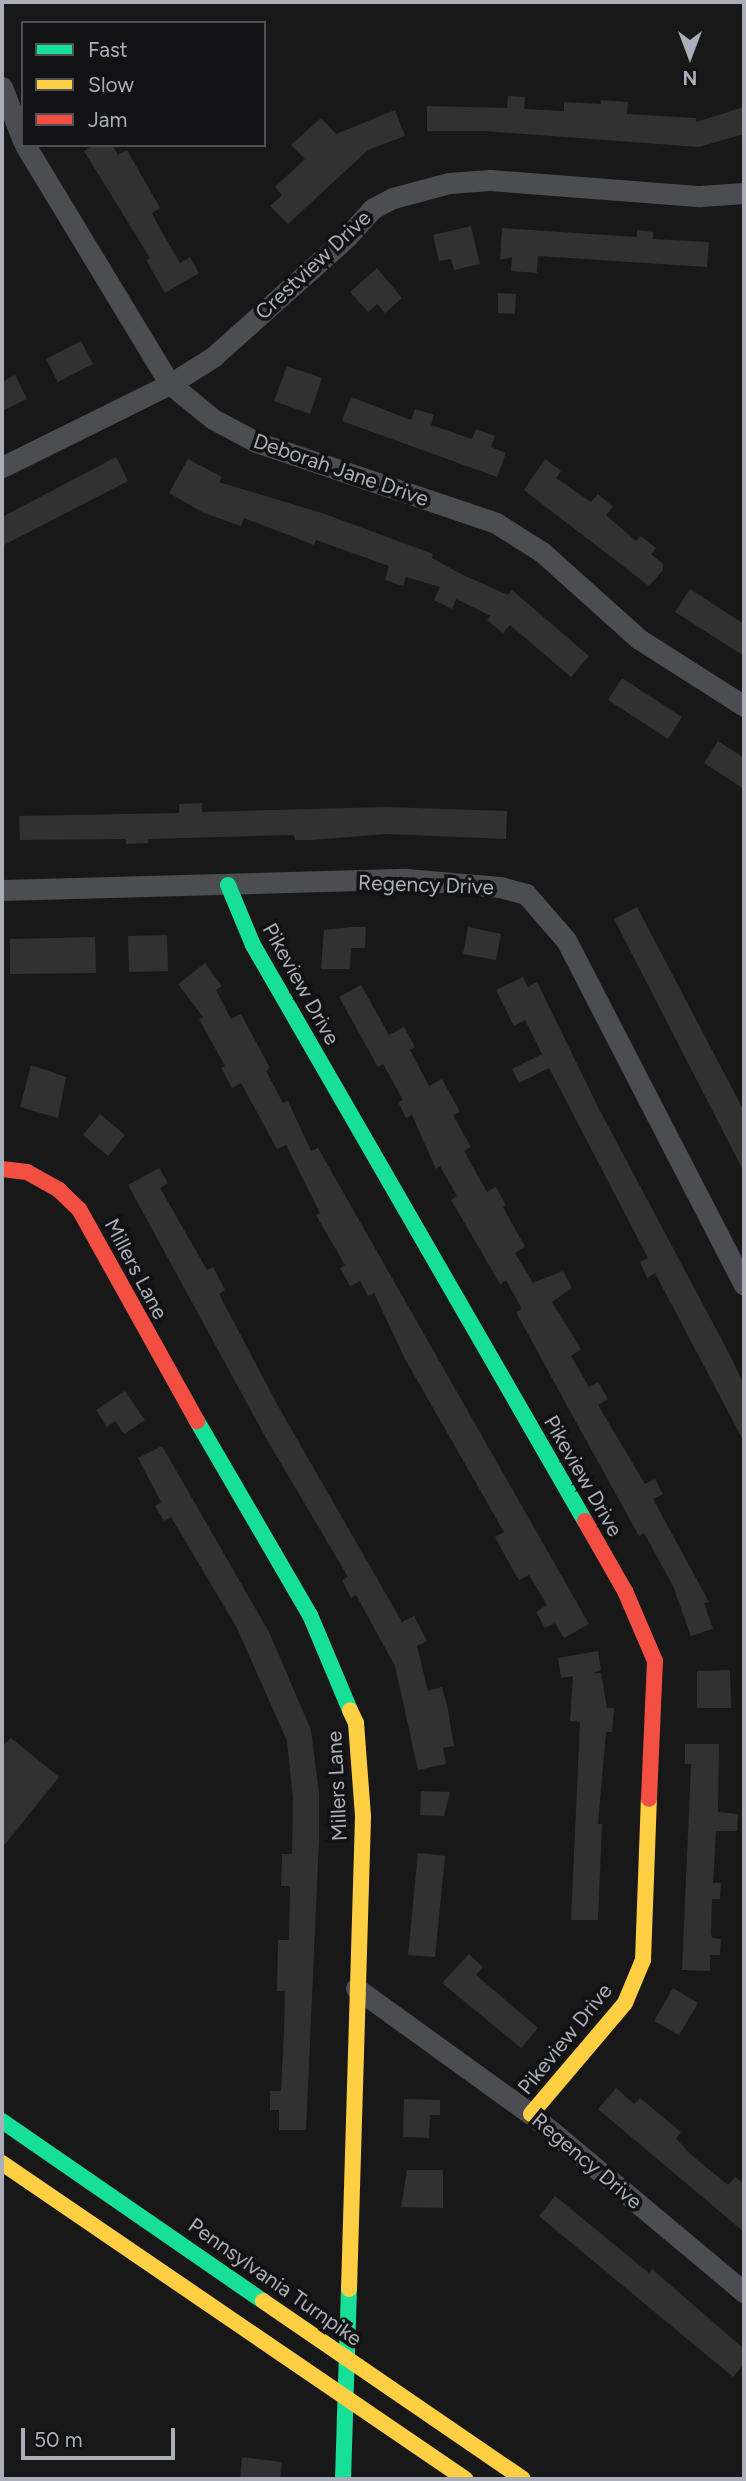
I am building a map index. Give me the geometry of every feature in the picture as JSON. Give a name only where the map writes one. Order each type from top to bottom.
[{"type":"main road","name":"Pikeview Drive","points":[[228,885],[253,945],[618,1579],[653,1651],[655,1693],[643,1959],[625,2003],[531,2114]]},
{"type":"main road","name":"Millers Lane","points":[[2,1170],[27,1172],[59,1190],[79,1209],[117,1284],[310,1615],[356,1723],[363,1816],[343,2479]]},
{"type":"main road","name":"Pennsylvania Turnpike","points":[[2,2121],[523,2479]]},
{"type":"main road","points":[[2,2162],[465,2479]]},
{"type":"street","name":"Deborah Jane Drive","points":[[2,87],[17,141],[170,384],[213,419],[256,442],[496,523],[542,552],[639,639],[744,706]]},
{"type":"street","name":"Crestview Drive","points":[[2,467],[170,384],[213,357],[347,237],[372,209],[419,188],[490,180],[688,195],[744,193]]},
{"type":"street","name":"Regency Drive","points":[[2,890],[406,879],[500,887],[526,894],[566,940],[744,1285]]},
{"type":"street","name":"Regency Drive","points":[[356,1988],[531,2114],[744,2292]]},
{"type":"building","points":[[508,96],[525,97],[524,109],[564,111],[564,102],[628,102],[627,114],[696,118],[696,122],[744,107],[744,134],[699,147],[484,131],[427,131],[427,106],[507,108]]},
{"type":"building","points":[[395,110],[405,136],[368,150],[288,224],[270,206],[282,195],[275,187],[305,159],[291,145],[321,118],[336,134]]},
{"type":"building","points":[[91,147],[113,147],[118,155],[127,150],[160,208],[152,213],[180,263],[190,257],[199,273],[165,293],[146,260],[150,258],[84,151]]},
{"type":"building","points":[[471,226],[480,264],[454,270],[451,259],[439,261],[433,235]]},
{"type":"building","points":[[502,228],[637,237],[637,230],[653,232],[653,239],[709,242],[707,267],[538,256],[537,273],[511,271],[512,257],[500,260]]},
{"type":"building","points":[[377,268],[402,298],[385,313],[377,304],[368,312],[350,292]]},
{"type":"building","points":[[498,293],[516,294],[515,314],[498,313]]},
{"type":"building","points":[[81,341],[93,364],[58,382],[46,359]]},
{"type":"building","points":[[287,366],[322,378],[310,414],[274,401]]},
{"type":"building","points":[[15,375],[27,399],[2,411],[2,382]]},
{"type":"building","points":[[351,397],[411,420],[415,409],[434,415],[431,425],[472,439],[476,429],[495,436],[491,447],[506,453],[497,477],[342,421]]},
{"type":"building","points":[[116,457],[128,481],[2,546],[2,517]]},
{"type":"building","points":[[188,459],[222,477],[219,482],[325,514],[433,554],[432,558],[461,574],[508,595],[512,590],[589,656],[571,677],[510,625],[503,633],[487,620],[491,616],[456,599],[452,609],[434,600],[440,587],[406,577],[403,586],[385,580],[389,566],[316,540],[314,545],[244,518],[241,526],[204,513],[169,493]]},
{"type":"building","points":[[545,459],[561,471],[556,478],[591,502],[598,494],[613,507],[606,515],[636,541],[641,536],[656,548],[651,554],[663,564],[663,570],[649,586],[524,490]]},
{"type":"building","points":[[690,589],[744,624],[744,656],[675,612]]},
{"type":"building","points":[[622,678],[682,717],[668,739],[608,700]]},
{"type":"building","points":[[718,741],[744,758],[744,789],[704,763]]},
{"type":"building","points":[[202,803],[202,812],[386,807],[507,811],[506,839],[387,834],[312,840],[295,840],[294,835],[148,839],[148,843],[126,844],[126,839],[20,840],[19,816],[179,813],[179,804]]},
{"type":"building","points":[[637,907],[744,1111],[744,1172],[614,919]]},
{"type":"building","points":[[366,927],[365,948],[351,948],[350,969],[321,969],[324,930]]},
{"type":"building","points":[[468,927],[501,934],[496,960],[463,954]]},
{"type":"building","points":[[167,935],[168,971],[129,972],[128,936]]},
{"type":"building","points":[[95,937],[96,973],[10,974],[10,939]]},
{"type":"building","points":[[205,963],[222,986],[216,990],[231,1019],[241,1014],[270,1068],[266,1071],[283,1103],[288,1101],[311,1151],[318,1148],[589,1624],[564,1638],[555,1623],[545,1628],[536,1612],[547,1605],[529,1575],[519,1580],[509,1563],[495,1537],[504,1532],[405,1359],[374,1293],[368,1296],[360,1281],[350,1286],[340,1268],[345,1265],[316,1215],[320,1213],[286,1145],[277,1149],[241,1083],[232,1088],[221,1068],[225,1066],[199,1019],[203,1017],[178,984]]},
{"type":"building","points":[[523,977],[528,987],[537,982],[599,1109],[732,1359],[744,1386],[744,1442],[655,1273],[647,1278],[640,1262],[648,1258],[549,1068],[519,1083],[512,1069],[542,1054],[525,1020],[514,1026],[496,990]]},
{"type":"building","points":[[361,985],[389,1035],[404,1027],[415,1047],[410,1050],[429,1086],[442,1079],[460,1112],[453,1115],[471,1147],[464,1151],[487,1192],[496,1187],[506,1205],[503,1207],[525,1247],[515,1253],[533,1283],[563,1271],[572,1288],[552,1302],[581,1349],[571,1356],[589,1387],[598,1382],[608,1399],[598,1405],[645,1484],[655,1479],[663,1494],[653,1499],[709,1602],[704,1603],[713,1629],[691,1636],[673,1586],[644,1533],[639,1536],[565,1402],[516,1312],[522,1309],[506,1280],[500,1284],[451,1200],[457,1196],[440,1166],[436,1169],[412,1115],[406,1118],[398,1102],[403,1100],[383,1064],[378,1067],[339,997]]},
{"type":"building","points":[[31,1065],[66,1077],[58,1118],[20,1107]]},
{"type":"building","points":[[100,1114],[125,1135],[108,1156],[83,1135]]},
{"type":"building","points":[[159,1168],[168,1183],[160,1188],[207,1270],[213,1267],[225,1290],[219,1294],[278,1406],[402,1622],[414,1616],[427,1641],[417,1646],[428,1691],[442,1687],[454,1746],[443,1748],[446,1764],[418,1770],[395,1666],[356,1595],[351,1598],[342,1580],[348,1577],[266,1438],[128,1185]]},
{"type":"building","points":[[125,1391],[145,1420],[124,1434],[115,1421],[107,1427],[96,1410]]},
{"type":"building","points":[[162,1446],[269,1632],[311,1730],[319,1793],[319,1841],[306,2130],[279,2130],[279,2110],[270,2110],[270,2091],[281,2091],[284,2031],[285,1991],[277,1991],[278,1940],[289,1940],[290,1886],[281,1886],[282,1854],[292,1854],[293,1799],[287,1741],[237,1628],[171,1517],[164,1521],[155,1506],[161,1502],[138,1458]]},
{"type":"building","points":[[598,1651],[601,1670],[592,1673],[601,1673],[607,1708],[614,1708],[612,1732],[606,1732],[598,1824],[602,1824],[598,1920],[571,1920],[580,1722],[570,1721],[573,1676],[561,1678],[558,1658]]},
{"type":"building","points":[[730,1670],[731,1708],[697,1708],[697,1671]]},
{"type":"building","points":[[11,1738],[59,1777],[2,1848],[2,1746]]},
{"type":"building","points":[[685,1744],[719,1744],[718,1812],[738,1814],[737,1831],[716,1831],[713,1883],[721,1883],[720,1899],[712,1899],[711,1933],[712,1938],[721,1939],[720,1955],[710,1955],[710,1971],[682,1970],[691,1764],[685,1764]]},
{"type":"building","points":[[421,1791],[450,1792],[444,1816],[420,1815]]},
{"type":"building","points":[[418,1853],[445,1856],[435,1957],[408,1955]]},
{"type":"building","points":[[469,1954],[483,1967],[476,1975],[538,2028],[521,2048],[442,1983]]},
{"type":"building","points":[[673,1988],[698,2003],[679,2035],[654,2021]]},
{"type":"building","points":[[616,2088],[634,2104],[640,2098],[681,2132],[676,2138],[689,2153],[728,2185],[735,2177],[744,2184],[744,2232],[598,2109]]},
{"type":"building","points":[[404,2099],[440,2100],[440,2115],[430,2115],[429,2138],[403,2137]]},
{"type":"building","points":[[407,2170],[443,2170],[443,2208],[401,2207]]},
{"type":"building","points":[[555,2196],[649,2273],[652,2269],[744,2349],[744,2364],[733,2377],[539,2216]]},
{"type":"building","points":[[242,2457],[282,2462],[280,2479],[240,2479]]},
{"type":"traffic: fast","points":[[228,885],[253,945],[585,1521]]},
{"type":"traffic: fast","points":[[197,1421],[310,1615],[350,1710]]},
{"type":"traffic: fast","points":[[2,2121],[263,2301]]},
{"type":"traffic: fast","points":[[343,2479],[349,2289]]},
{"type":"traffic: slow","points":[[349,2289],[363,1816],[356,1723],[350,1710]]},
{"type":"traffic: slow","points":[[531,2114],[625,2003],[643,1960],[649,1799]]},
{"type":"traffic: slow","points":[[2,2163],[465,2479]]},
{"type":"traffic: slow","points":[[263,2301],[523,2479]]},
{"type":"traffic: jam","points":[[2,1169],[27,1172],[59,1190],[79,1209],[197,1421]]},
{"type":"traffic: jam","points":[[585,1521],[625,1591],[655,1661],[649,1799]]}]
